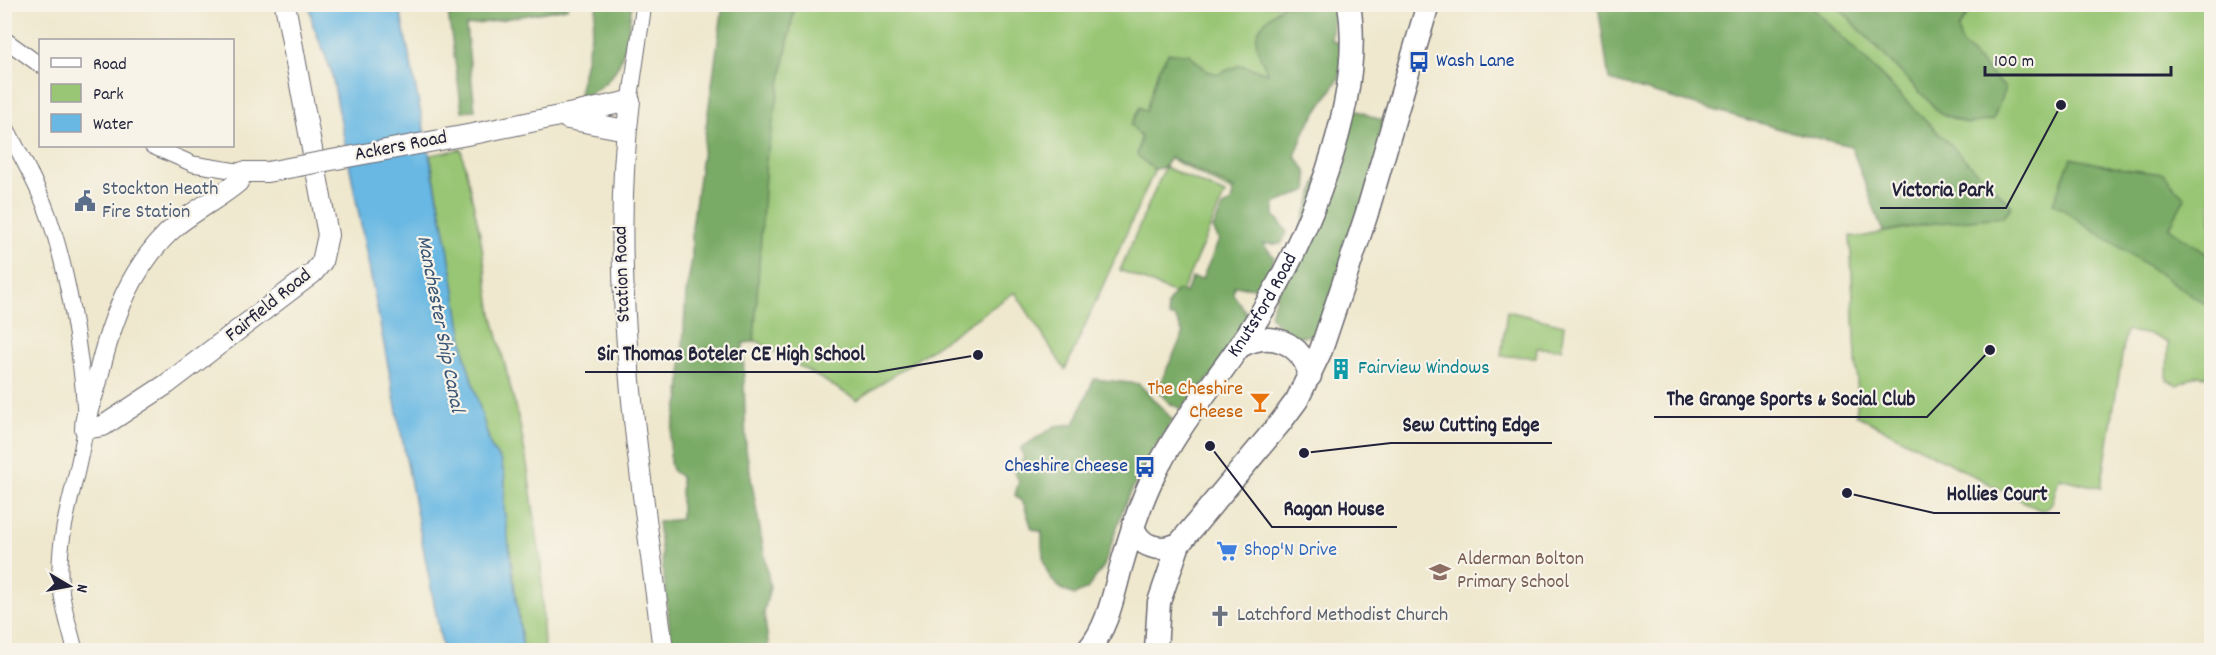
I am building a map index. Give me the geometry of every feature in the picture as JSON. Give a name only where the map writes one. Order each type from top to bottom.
[{"type":"highway","name":"Knutsford Road","points":[[1088,651],[1107,617],[1133,526],[1163,456],[1239,347],[1269,299],[1311,213],[1334,146],[1344,105],[1351,54],[1349,4]]},
{"type":"highway","points":[[1156,651],[1159,602],[1179,544],[1280,423],[1310,376],[1331,324],[1366,216],[1428,4]]},
{"type":"highway","points":[[1269,299],[1270,314],[1274,322],[1285,333],[1309,336],[1331,324]]},
{"type":"highway","points":[[1239,347],[1259,339],[1287,342],[1299,351],[1310,376]]},
{"type":"highway","points":[[1133,526],[1139,538],[1153,547],[1162,550],[1179,544]]},
{"type":"main road","name":"Fairfield Road","points":[[85,421],[103,426],[167,384],[313,273],[322,262],[328,235],[285,4]]},
{"type":"main road","name":"Ackers Road","points":[[243,172],[267,172],[562,117],[585,109],[630,101]]},
{"type":"main road","name":"Station Road","points":[[630,101],[621,193],[623,316],[663,651]]},
{"type":"main road","name":"Ackers Road","points":[[562,117],[626,130]]},
{"type":"main road","points":[[85,421],[114,318],[130,285],[150,253],[175,226],[238,182],[243,172]]},
{"type":"street","name":"Station Road","points":[[630,101],[644,4]]},
{"type":"street","points":[[4,39],[39,64]]},
{"type":"street","points":[[4,123],[34,183],[54,236],[76,334],[85,421],[63,537],[60,572],[64,605],[75,651]]},
{"type":"street","name":"Ackers Road","points":[[154,147],[193,164],[243,172]]},
{"type":"green space","points":[[447,4],[568,5],[567,8],[466,26],[475,110],[462,111]]},
{"type":"green space","points":[[1897,4],[1924,8],[1926,5],[1974,5],[1958,29],[1961,43],[2005,88],[1993,120],[1967,124],[1940,113],[1836,5]]},
{"type":"green space","points":[[597,5],[632,5],[627,36],[620,62],[614,73],[594,92],[578,99]]},
{"type":"green space","points":[[723,5],[795,5],[766,160],[754,342],[743,343],[746,449],[770,587],[764,612],[769,650],[672,650],[658,522],[681,519],[681,477],[672,470],[670,463],[670,438],[680,397],[686,294],[692,259],[692,227]]},
{"type":"green space","points":[[779,5],[1299,5],[1234,193],[1162,154],[1065,370],[1015,292],[857,400],[740,331]]},
{"type":"green space","points":[[1283,5],[1335,5],[1331,39],[1344,47],[1340,77],[1306,128],[1295,156],[1306,170],[1308,190],[1274,204],[1274,215],[1287,231],[1281,244],[1263,244],[1274,257],[1269,275],[1256,288],[1234,286],[1233,294],[1247,314],[1213,374],[1181,409],[1169,403],[1157,390],[1183,334],[1175,317],[1169,317],[1167,305],[1176,291],[1186,292],[1192,278],[1202,279],[1219,240],[1213,229],[1222,208],[1231,202],[1234,189],[1171,157],[1163,168],[1153,169],[1137,155],[1141,137],[1131,125],[1140,107],[1146,111],[1158,70],[1168,53],[1189,54],[1207,71],[1218,74],[1240,65],[1268,73],[1258,51],[1257,36],[1259,29]]},
{"type":"green space","points":[[1598,5],[1810,5],[2012,206],[2003,217],[1927,224],[1883,232],[1851,146],[1780,129],[1609,80]]},
{"type":"green space","points":[[1810,5],[2211,5],[2211,377],[2198,375],[2178,385],[2167,380],[2168,343],[2152,335],[2126,331],[2101,488],[2059,478],[2052,503],[2045,510],[2040,510],[1856,415],[1858,399],[1850,236],[1860,237],[1927,224]]},
{"type":"green space","points":[[1344,105],[1392,125],[1317,334],[1295,336],[1283,331],[1270,314]]},
{"type":"green space","points":[[461,149],[480,234],[492,314],[520,425],[527,464],[541,564],[544,650],[523,650],[504,509],[505,477],[501,461],[491,447],[466,360],[430,155]]},
{"type":"green space","points":[[2071,158],[2163,174],[2185,198],[2169,228],[2211,257],[2211,308],[2053,203]]},
{"type":"green space","points":[[1165,167],[1225,194],[1180,296],[1120,270]]},
{"type":"green space","points":[[1507,311],[1564,325],[1561,349],[1537,348],[1536,357],[1501,356]]},
{"type":"green space","points":[[1094,379],[1139,384],[1173,420],[1146,460],[1123,509],[1104,566],[1087,589],[1075,595],[1057,585],[1047,571],[1044,562],[1042,532],[1032,529],[1024,504],[1015,495],[1019,480],[1012,469],[1024,459],[1021,448],[1055,426],[1074,424]]},
{"type":"water","name":"Manchester Ship Canal","points":[[309,5],[399,5],[448,248],[466,360],[491,447],[501,461],[505,477],[504,509],[523,650],[443,650],[331,70],[313,25]]},
{"type":"place","name":"Wash Lane","points":[[1419,62]]},
{"type":"place","name":"Victoria Park","points":[[2061,105]]},
{"type":"place","name":"Stockton Heath Fire Station","points":[[85,201]]},
{"type":"place","name":"The Grange Sports & Social Club","points":[[1990,350]]},
{"type":"place","name":"Sir Thomas Boteler CE High School","points":[[978,355]]},
{"type":"place","name":"Fairview Windows","points":[[1341,369]]},
{"type":"place","name":"The Cheshire Cheese","points":[[1260,402]]},
{"type":"place","name":"Ragan House","points":[[1210,446]]},
{"type":"place","name":"Sew Cutting Edge","points":[[1304,453]]},
{"type":"place","name":"Cheshire Cheese","points":[[1145,467]]},
{"type":"place","name":"Hollies Court","points":[[1847,493]]},
{"type":"place","name":"Shop'N Drive","points":[[1227,551]]},
{"type":"place","name":"Alderman Bolton Primary School","points":[[1440,572]]},
{"type":"place","name":"Latchford Methodist Church","points":[[1220,616]]}]
